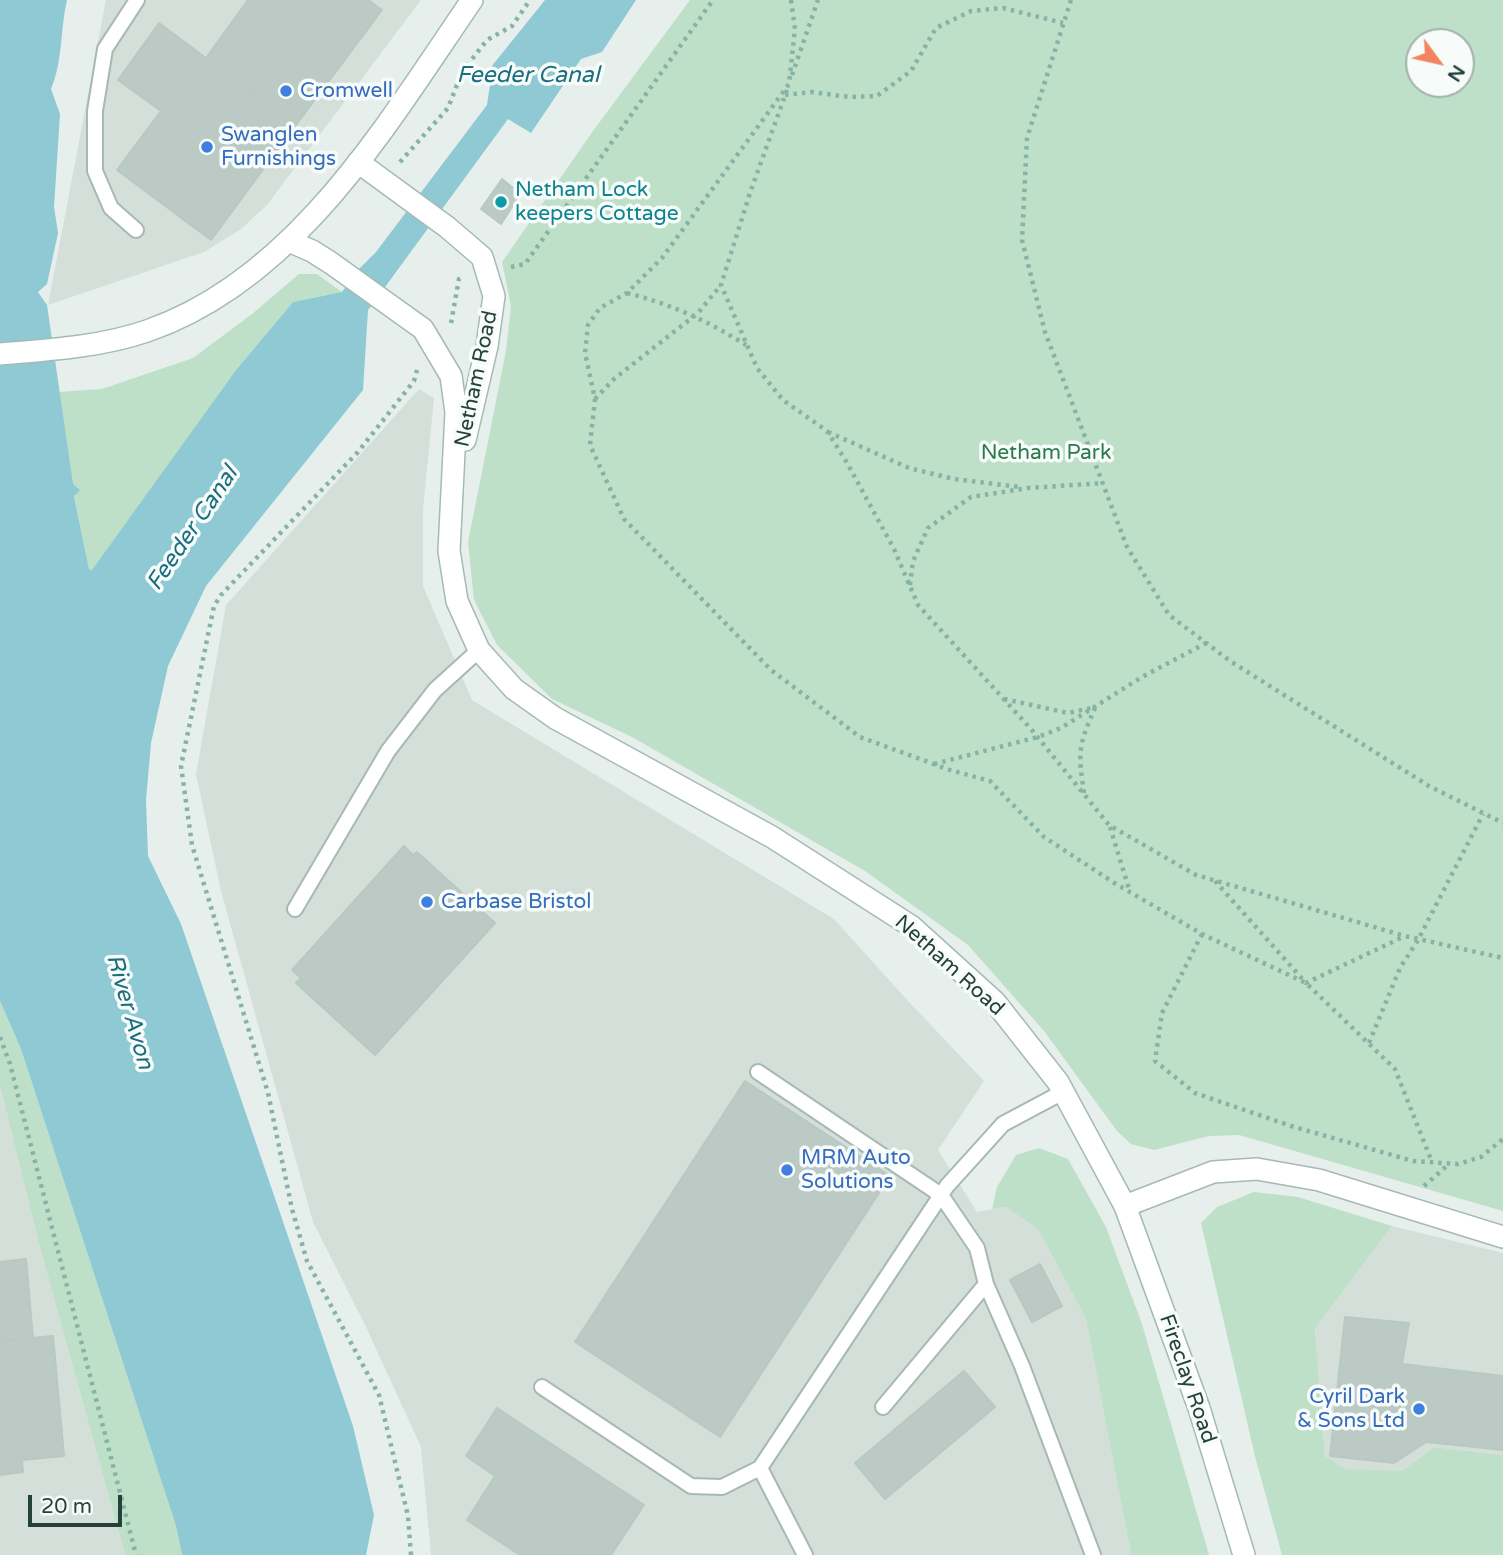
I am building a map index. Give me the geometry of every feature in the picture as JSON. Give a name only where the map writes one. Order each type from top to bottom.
[{"type":"street","points":[[0,354],[77,347],[146,331],[199,308],[245,280],[289,241],[358,162],[401,105],[472,0]]},
{"type":"street","name":"Netham Road","points":[[358,162],[482,257],[487,272],[494,296],[454,490]]},
{"type":"street","name":"Netham Road","points":[[289,241],[331,263],[424,329],[452,376],[456,412],[449,551],[457,601],[479,650],[514,689],[555,718],[772,837],[911,926],[995,1002],[1063,1092],[1125,1206]]},
{"type":"street","points":[[1125,1206],[1213,1172],[1257,1169],[1319,1181],[1503,1237]]},
{"type":"street","name":"Fireclay Road","points":[[1125,1206],[1199,1408],[1244,1555]]},
{"type":"lane","points":[[136,230],[111,208],[94,171],[95,111],[105,49],[137,0]]},
{"type":"lane","points":[[295,909],[388,751],[435,690],[479,650]]},
{"type":"lane","points":[[758,1072],[941,1195],[977,1248],[986,1284],[1022,1366],[1093,1555]]},
{"type":"lane","points":[[542,1387],[691,1486],[722,1487],[760,1468],[941,1195],[1003,1124],[1063,1092]]},
{"type":"lane","points":[[883,1407],[986,1284]]},
{"type":"lane","points":[[760,1468],[805,1555]]},
{"type":"path","points":[[387,183],[449,108],[462,72],[487,40],[512,26],[530,0]]},
{"type":"path","points":[[525,264],[713,0]]},
{"type":"path","points":[[791,0],[795,29],[789,84],[662,258],[628,293],[600,308],[588,325],[585,353],[595,399],[590,445],[624,519],[771,670],[860,737],[990,781],[1044,837],[1130,892],[1202,934],[1306,983]]},
{"type":"path","points":[[595,399],[614,379],[695,316],[721,285],[750,193],[818,0]]},
{"type":"path","points":[[1071,0],[1027,138],[1022,240],[1045,332],[1127,547],[1169,614],[1230,662],[1429,786],[1503,823]]},
{"type":"path","points":[[785,95],[812,93],[849,97],[877,96],[911,71],[936,29],[971,11],[1003,9],[1063,23]]},
{"type":"path","points":[[433,343],[450,328],[459,279],[487,272]]},
{"type":"path","points":[[721,285],[757,368],[783,401],[827,431],[909,468],[954,479],[1028,488]]},
{"type":"path","points":[[628,293],[657,300],[695,316],[747,345]]},
{"type":"path","points":[[827,431],[894,549],[919,605],[1038,737],[1109,825],[1196,875],[1418,940],[1503,958]]},
{"type":"path","points":[[910,586],[913,561],[928,528],[971,497],[1028,488],[1104,483]]},
{"type":"path","points":[[934,764],[1038,737],[1061,728],[1142,677],[1206,643]]},
{"type":"path","points":[[1003,699],[1068,713],[1096,707]]},
{"type":"path","points":[[1084,794],[1080,741],[1096,707]]},
{"type":"path","points":[[1368,1043],[1400,968],[1418,940],[1483,814]]},
{"type":"path","points":[[1109,825],[1130,892]]},
{"type":"path","points":[[1214,880],[1306,983],[1395,1069],[1432,1162]]},
{"type":"path","points":[[1202,934],[1162,1013],[1155,1061],[1195,1093],[1291,1126],[1413,1161],[1458,1164],[1481,1157],[1503,1139]]},
{"type":"path","points":[[1306,983],[1405,936]]},
{"type":"path","points":[[0,1037],[13,1077],[136,1555]]},
{"type":"shaded area","points":[[106,0],[421,0],[267,205],[241,229],[204,252],[48,305]]},
{"type":"shaded area","points":[[419,389],[434,398],[423,510],[423,586],[472,700],[834,919],[984,1081],[938,1150],[977,1212],[1005,1207],[1038,1229],[1086,1319],[1131,1555],[431,1555],[421,1447],[366,1327],[313,1222],[221,891],[196,774],[226,605]]},
{"type":"shaded area","points":[[0,1086],[40,1248],[125,1555],[0,1555]]},
{"type":"shaded area","points":[[1392,1226],[1503,1253],[1503,1455],[1434,1447],[1402,1472],[1346,1469],[1325,1456],[1315,1329]]},
{"type":"green space","name":"Netham Park","points":[[690,0],[1503,0],[1503,1211],[1239,1135],[1209,1136],[1154,1150],[1131,1144],[1117,1131],[1044,1031],[968,945],[865,871],[632,737],[552,699],[497,645],[474,600],[468,542],[506,351],[511,306],[502,262],[593,131]]},
{"type":"green space","points":[[299,274],[317,274],[342,292],[293,302],[236,370],[93,570],[89,569],[58,392],[102,389],[193,358],[252,314]]},
{"type":"green space","points":[[0,1001],[21,1049],[176,1526],[182,1555],[125,1555],[40,1248],[0,1086]]},
{"type":"green space","points":[[1039,1148],[1068,1159],[1106,1227],[1142,1324],[1209,1555],[1131,1555],[1086,1319],[1038,1229],[1005,1207],[992,1209],[997,1187],[1016,1155]]},
{"type":"green space","points":[[1254,1192],[1298,1197],[1392,1226],[1315,1329],[1325,1456],[1346,1469],[1402,1471],[1434,1447],[1503,1455],[1503,1555],[1282,1555],[1255,1456],[1201,1223],[1217,1207]]},
{"type":"water","points":[[0,0],[67,0],[58,68],[51,89],[60,114],[54,207],[58,233],[47,284],[38,292],[47,305],[73,484],[80,490],[74,496],[89,569],[92,570],[236,370],[293,302],[342,292],[357,271],[376,252],[487,105],[490,85],[483,77],[545,0],[636,0],[602,52],[581,59],[531,133],[508,119],[368,310],[363,390],[206,586],[168,666],[151,743],[146,800],[148,856],[181,924],[353,1426],[374,1515],[366,1555],[182,1555],[176,1526],[21,1049],[0,1001]]},
{"type":"building","name":"Cromwell","points":[[248,0],[368,0],[382,10],[296,125],[206,58]]},
{"type":"building","name":"Swanglen Furnishings","points":[[159,23],[296,125],[211,240],[117,170],[161,111],[118,80]]},
{"type":"building","name":"Netham Lock keepers Cottage","points":[[502,179],[513,188],[518,183],[524,188],[501,224],[481,209]]},
{"type":"building","points":[[404,846],[413,855],[417,852],[495,923],[375,1055],[296,983],[301,978],[292,970]]},
{"type":"building","points":[[745,1081],[890,1176],[720,1437],[575,1342]]},
{"type":"building","points":[[26,1259],[33,1338],[0,1341],[0,1262]]},
{"type":"building","points":[[1040,1264],[1062,1306],[1032,1322],[1010,1280]]},
{"type":"building","name":"Cyril Dark & Sons Ltd","points":[[1345,1317],[1409,1323],[1402,1364],[1503,1376],[1503,1450],[1426,1442],[1394,1463],[1330,1456]]},
{"type":"building","points":[[53,1336],[64,1456],[22,1460],[23,1472],[0,1475],[0,1341]]},
{"type":"building","points":[[964,1371],[995,1407],[885,1499],[855,1463]]},
{"type":"building","points":[[497,1408],[644,1505],[611,1555],[520,1555],[467,1520],[495,1476],[466,1456]]},
{"type":"place","name":"Cromwell","points":[[286,91]]},
{"type":"place","name":"Swanglen Furnishings","points":[[207,147]]},
{"type":"place","name":"Netham Lock keepers Cottage","points":[[501,202]]},
{"type":"place","name":"Carbase Bristol","points":[[427,902]]},
{"type":"place","name":"MRM Auto Solutions","points":[[787,1170]]},
{"type":"place","name":"Cyril Dark & Sons Ltd","points":[[1419,1409]]},
{"type":"water label","name":"Feeder Canal","points":[[528,76]]},
{"type":"water label","name":"Feeder Canal","points":[[193,529]]},
{"type":"water label","name":"River Avon","points":[[129,1012]]}]
